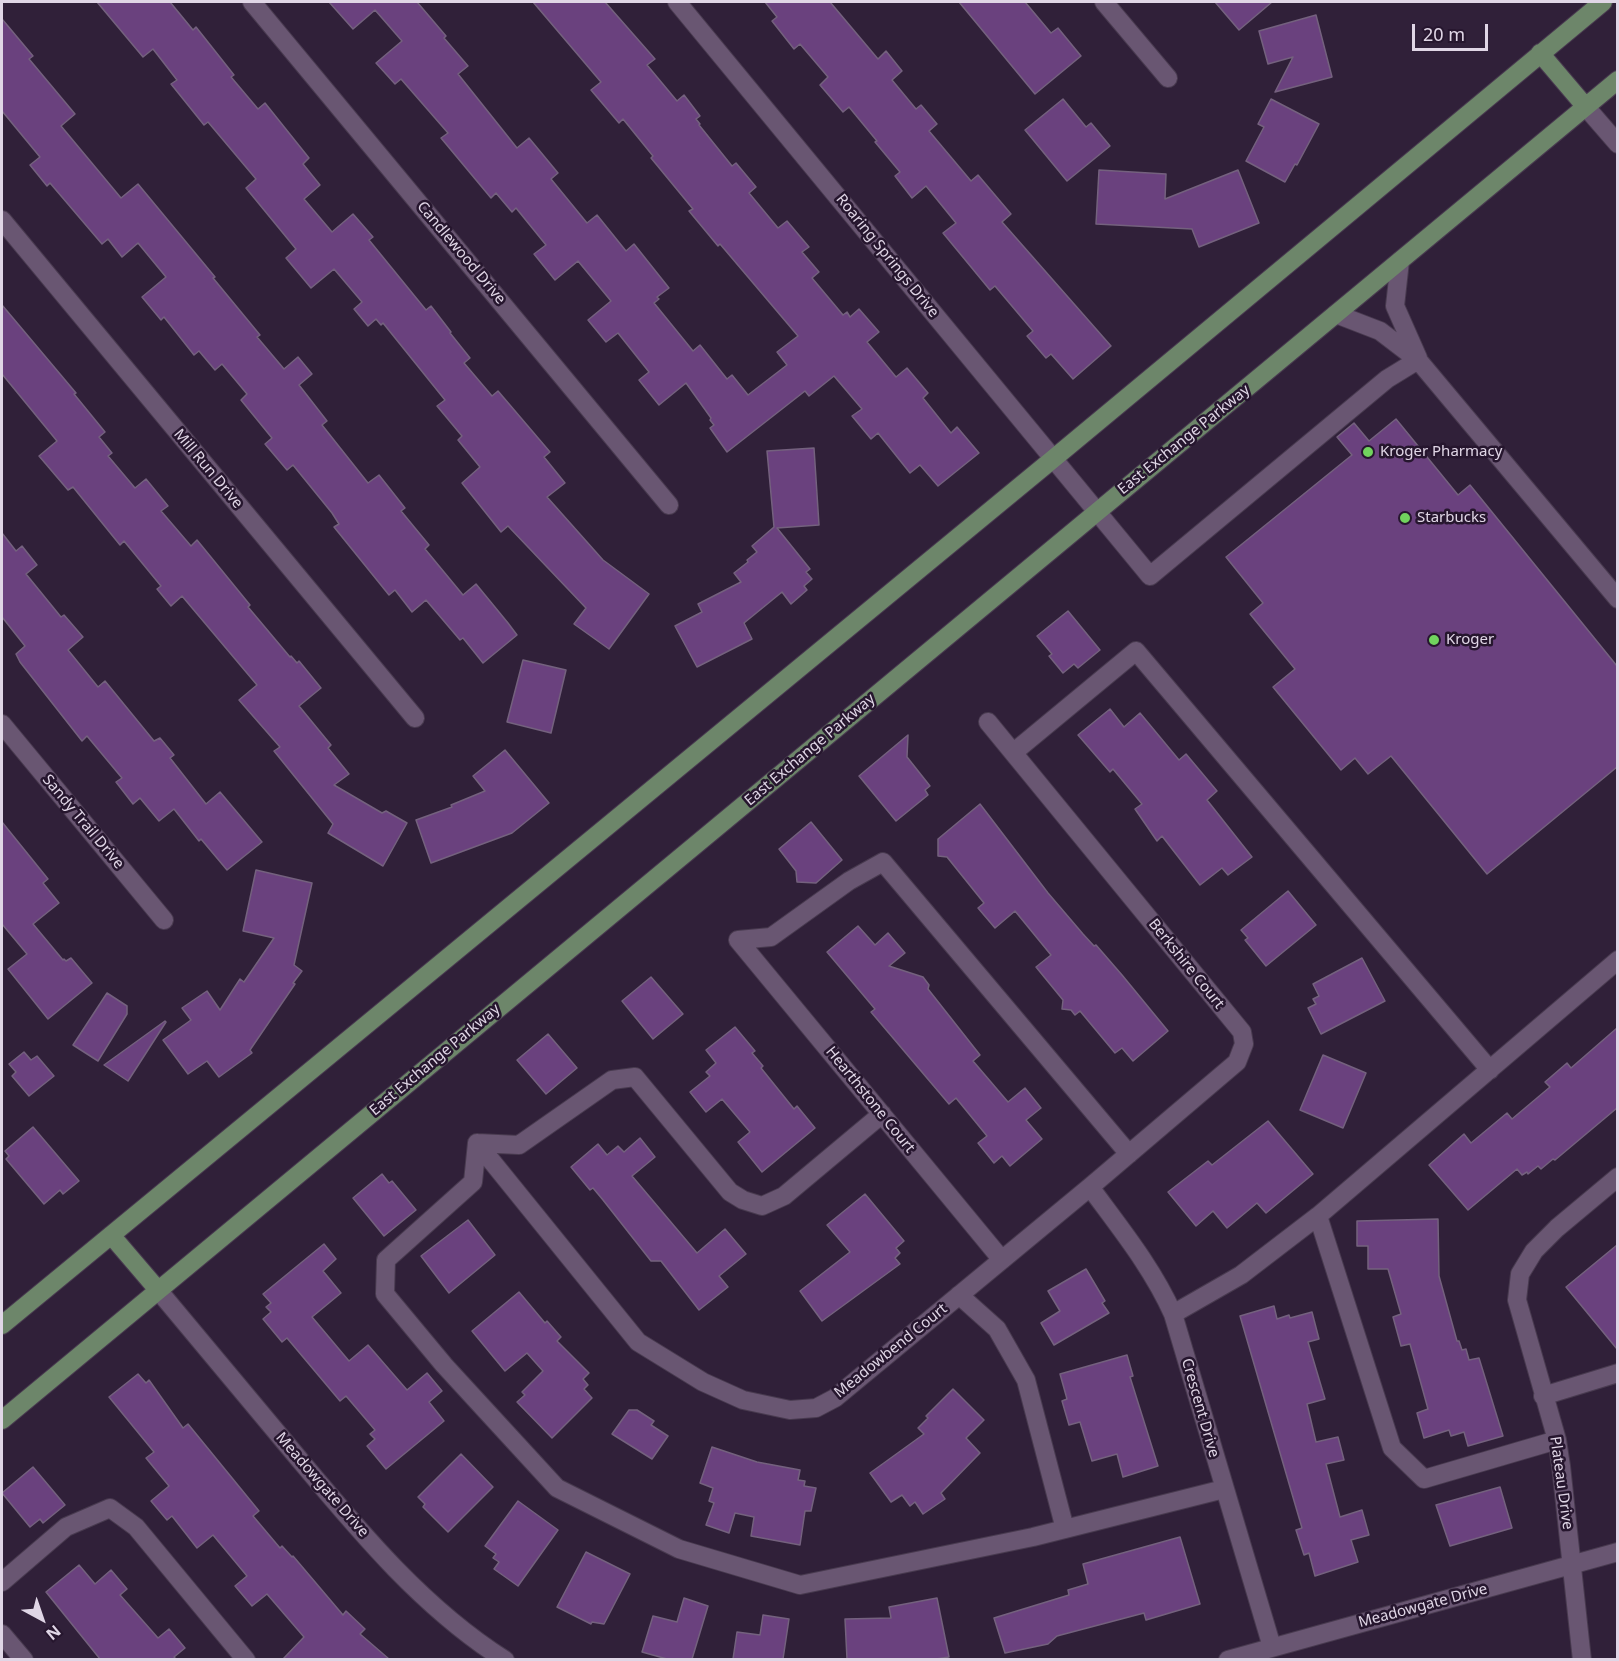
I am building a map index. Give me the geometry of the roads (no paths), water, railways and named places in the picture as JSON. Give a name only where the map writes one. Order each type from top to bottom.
[{"type":"main road","points":[[2,1325],[1053,459],[1603,2]]},
{"type":"main road","points":[[1540,53],[1585,106]]},
{"type":"main road","name":"East Exchange Parkway","points":[[2,1420],[1617,80]]},
{"type":"main road","points":[[111,1234],[158,1290]]},
{"type":"street","name":"Candlewood Drive","points":[[252,2],[669,505]]},
{"type":"street","name":"Roaring Springs Drive","points":[[677,2],[1150,576],[1387,379],[1418,360]]},
{"type":"street","points":[[1104,2],[1168,78]]},
{"type":"street","points":[[1585,106],[1617,144]]},
{"type":"street","name":"Mill Run Drive","points":[[2,220],[415,718]]},
{"type":"street","points":[[1400,261],[1395,306],[1418,360]]},
{"type":"street","points":[[1336,314],[1380,331],[1418,360],[1617,599]]},
{"type":"street","points":[[1014,752],[1136,651],[1490,1070]]},
{"type":"street","name":"Berkshire Court","points":[[988,722],[1242,1032],[1244,1044],[1237,1062],[1090,1187]]},
{"type":"street","name":"Sandy Trail Drive","points":[[2,724],[164,920]]},
{"type":"street","name":"Hearthstone Court","points":[[1002,1260],[738,940],[771,938],[849,881],[883,862],[1129,1154]]},
{"type":"street","points":[[1173,1314],[1241,1275],[1318,1216],[1617,960]]},
{"type":"street","points":[[882,1114],[784,1196],[762,1206],[743,1200],[730,1192],[635,1077],[612,1080],[519,1145],[477,1143],[473,1182],[386,1260],[386,1294],[444,1365],[557,1488],[679,1549],[800,1585],[1065,1529],[1224,1489]]},
{"type":"street","name":"Meadowbend Court","points":[[477,1143],[638,1342],[677,1368],[743,1400],[790,1410],[816,1408],[835,1398],[1090,1187]]},
{"type":"street","name":"Plateau Drive","points":[[1581,1659],[1557,1440],[1517,1300],[1520,1274],[1534,1251],[1617,1177]]},
{"type":"street","name":"Crescent Drive","points":[[1090,1187],[1138,1251],[1162,1288],[1173,1314],[1272,1647]]},
{"type":"street","points":[[1318,1216],[1392,1448],[1424,1479],[1557,1440]]},
{"type":"street","name":"Meadowgate Drive","points":[[158,1290],[349,1519],[440,1611],[488,1649],[505,1659]]},
{"type":"street","points":[[959,1295],[997,1329],[1026,1380],[1065,1529]]},
{"type":"street","points":[[1543,1396],[1617,1372]]},
{"type":"street","points":[[2,1582],[66,1527],[110,1508],[136,1527],[246,1659]]},
{"type":"street","name":"Meadowgate Drive","points":[[1228,1659],[1617,1552]]},
{"type":"street","points":[[2,1634],[24,1659]]},
{"type":"place","name":"Kroger Pharmacy","points":[[1368,452]]},
{"type":"place","name":"Starbucks","points":[[1405,518]]},
{"type":"place","name":"Kroger","points":[[1434,640]]}]
